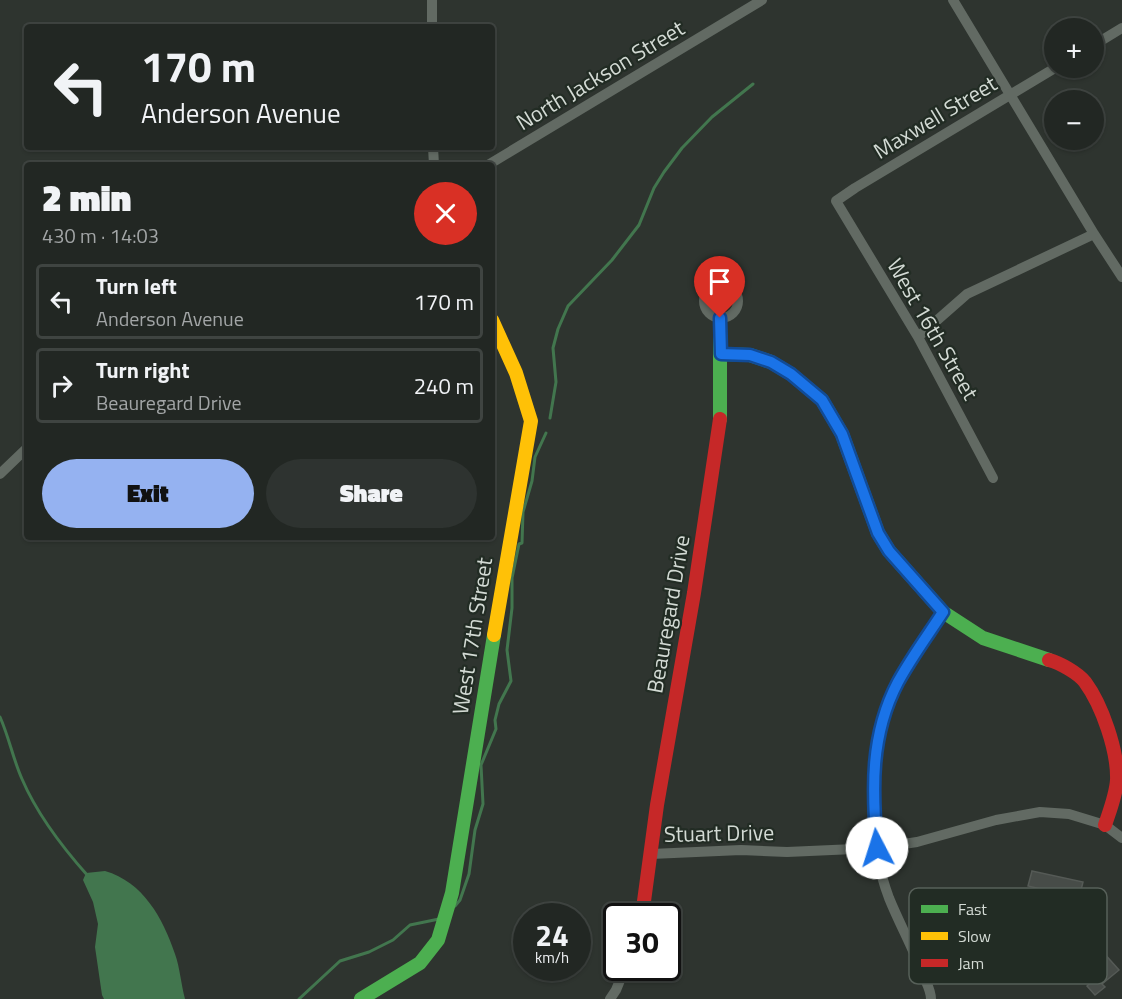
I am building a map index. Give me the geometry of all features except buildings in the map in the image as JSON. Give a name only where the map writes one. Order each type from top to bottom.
[{"type":"street","points":[[432,0],[432,24]]},
{"type":"street","name":"North Jackson Street","points":[[494,162],[762,0]]},
{"type":"street","points":[[954,0],[1094,234],[1121,274]]},
{"type":"street","points":[[1104,39],[1122,28]]},
{"type":"street","name":"Maxwell Street","points":[[836,201],[1044,74]]},
{"type":"street","name":"West 16th Street","points":[[836,201],[918,337],[993,478]]},
{"type":"street","points":[[918,337],[966,294],[1094,234]]},
{"type":"street","name":"Beauregard Drive","points":[[644,903],[657,805],[720,428],[720,318]]},
{"type":"street","name":"West 17th Street","points":[[361,999],[420,963],[438,940],[452,893],[503,577],[531,421],[516,373],[495,327]]},
{"type":"street","points":[[721,354],[750,355],[771,362],[791,374],[822,400],[842,434],[878,533],[889,551],[943,612],[983,639],[1056,662],[1084,680],[1102,712],[1113,751],[1117,778],[1113,803],[1105,825],[1122,838]]},
{"type":"street","points":[[0,474],[24,451]]},
{"type":"street","points":[[909,940],[889,898],[877,848],[872,795],[876,754],[884,714],[898,681],[943,612]]},
{"type":"street","name":"Stuart Drive","points":[[651,854],[877,848],[917,842],[996,820],[1040,812],[1069,814],[1105,825]]},
{"type":"street","points":[[610,999],[620,981]]},
{"type":"street","points":[[926,984],[931,999]]},
{"type":"shaded area","points":[[105,871],[118,876],[141,893],[158,915],[175,954],[185,999],[104,999],[95,947],[98,924],[93,902],[83,880],[86,873]]},
{"type":"waterway","points":[[550,418],[556,382],[553,348],[568,306],[612,260],[639,225],[654,188],[682,148],[712,117],[753,84]]},
{"type":"waterway","points":[[455,906],[460,900],[469,874],[475,830],[483,804],[481,765],[496,729],[495,720],[499,704],[511,681],[507,650],[512,608],[512,578],[519,544],[522,543],[523,512],[532,481],[535,457],[546,433]]},
{"type":"waterway","points":[[0,717],[19,771],[35,805],[60,842],[88,876]]},
{"type":"waterway","points":[[299,999],[340,961],[369,952],[393,940],[410,925],[439,919]]},
{"type":"traffic: fast","points":[[720,318],[720,419]]},
{"type":"traffic: fast","points":[[721,354],[750,355],[771,362],[791,374],[822,400],[842,434],[878,533],[889,551],[943,612],[983,638],[1049,660]]},
{"type":"traffic: fast","points":[[361,999],[420,963],[438,940],[452,893],[494,635]]},
{"type":"traffic: slow","points":[[494,635],[531,421],[516,373],[495,327]]},
{"type":"traffic: jam","points":[[644,903],[657,805],[694,593],[720,419]]},
{"type":"traffic: jam","points":[[1049,660],[1078,675],[1085,682],[1108,729],[1115,756],[1117,780],[1105,825]]},
{"type":"route","points":[[720,318],[721,354],[750,355],[771,362],[791,374],[822,400],[842,434],[878,533],[889,551],[943,612],[898,681],[884,714],[876,754],[872,795],[877,848]]}]
